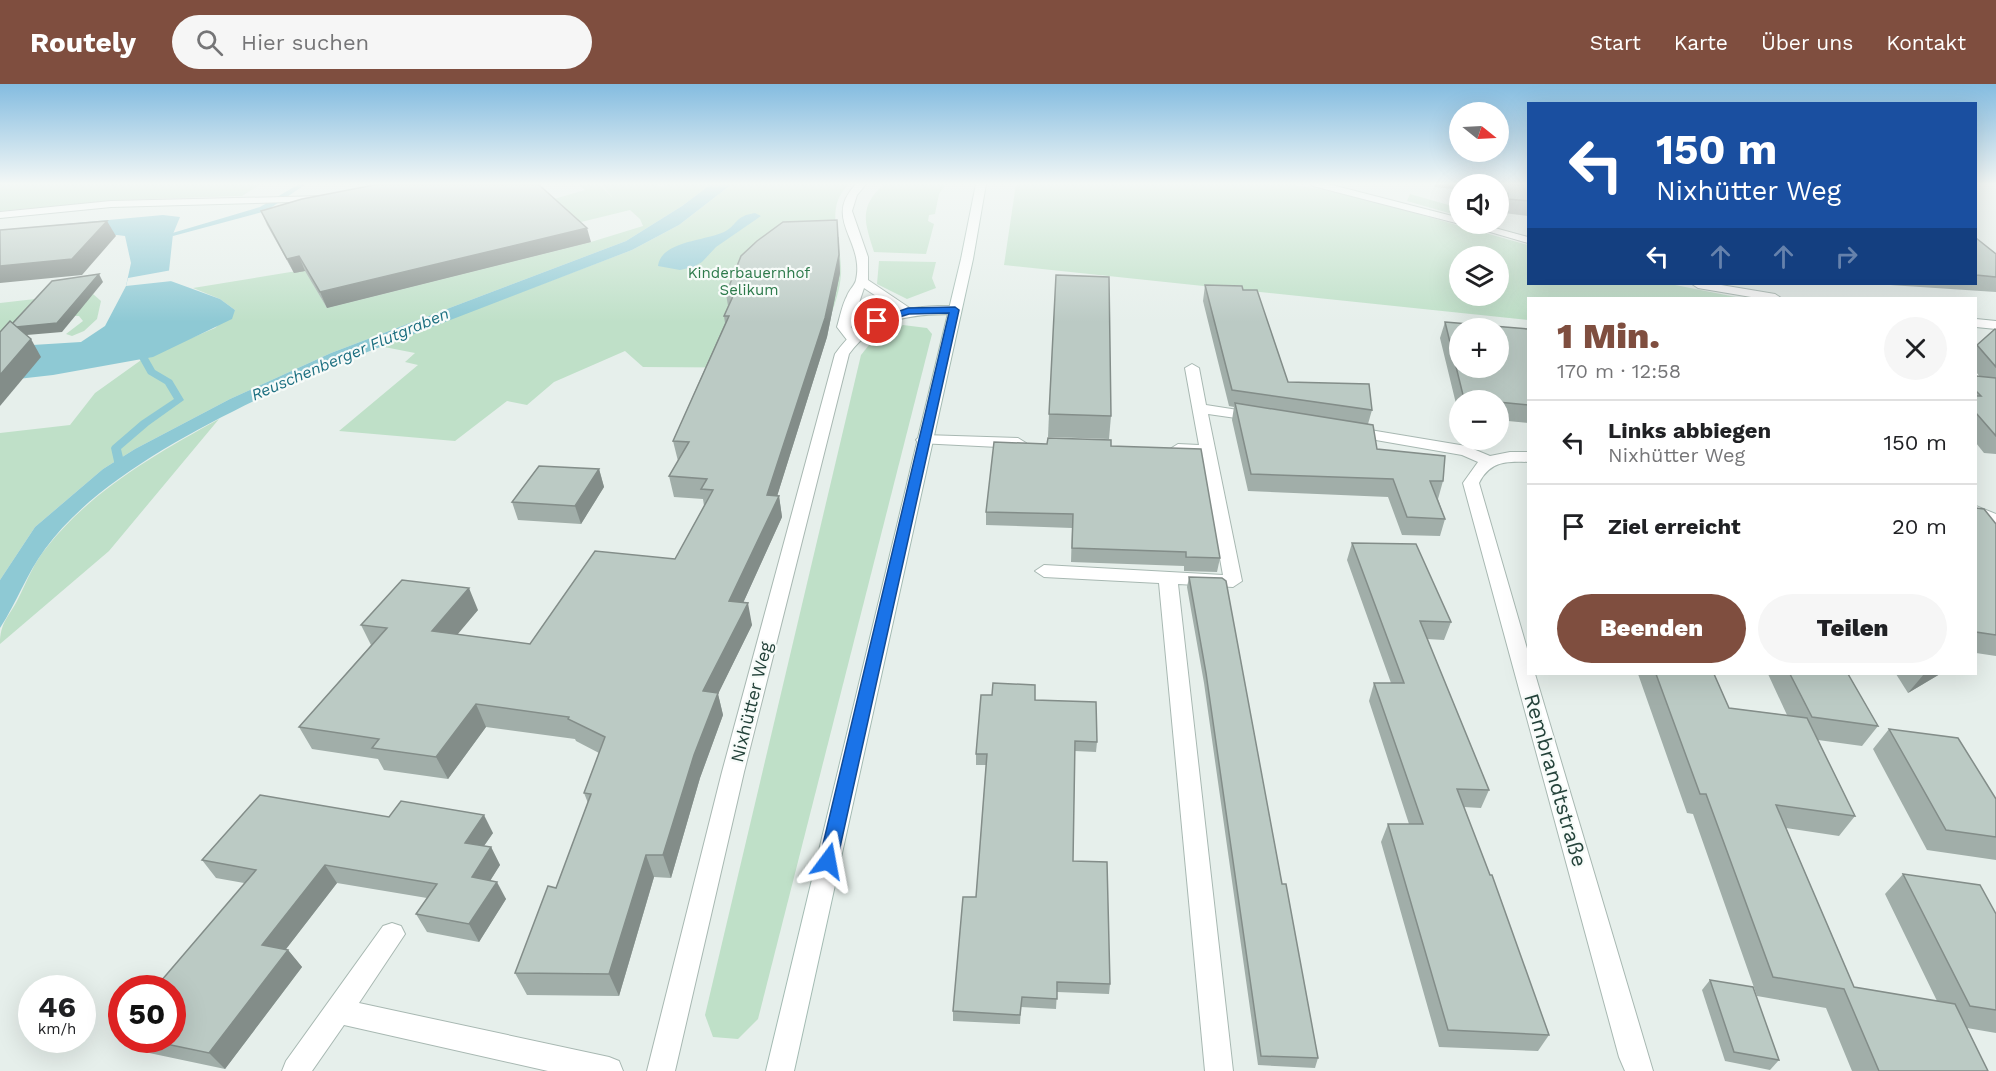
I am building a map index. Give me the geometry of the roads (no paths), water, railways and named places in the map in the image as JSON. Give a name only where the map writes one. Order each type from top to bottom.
[{"type":"street","points":[[850,230],[862,256],[862,281],[853,295],[844,327],[852,338],[866,326],[908,311],[955,310]]},
{"type":"street","points":[[780,1071],[971,230]]},
{"type":"street","points":[[1506,234],[1527,240]]},
{"type":"street","points":[[862,281],[908,311]]},
{"type":"street","points":[[1704,285],[1770,297]]},
{"type":"street","points":[[1977,323],[1996,325]]},
{"type":"street","name":"Nixhütter Weg","points":[[661,1071],[753,695],[842,354],[852,338]]},
{"type":"street","points":[[1044,571],[1233,581],[1192,369]]},
{"type":"street","points":[[1199,408],[1277,420]]},
{"type":"street","points":[[1333,429],[1466,451],[1488,461],[1504,456],[1527,457]]},
{"type":"street","points":[[924,440],[1034,444]]},
{"type":"street","points":[[1162,448],[1208,450]]},
{"type":"street","name":"Rembrandtstraße","points":[[1488,461],[1476,470],[1471,483],[1633,1057],[1639,1071]]},
{"type":"street","points":[[1977,510],[1996,520]]},
{"type":"street","points":[[1168,578],[1220,1071]]},
{"type":"street","points":[[296,1071],[392,933]]},
{"type":"street","points":[[337,1011],[609,1071]]},
{"type":"water","points":[[0,230],[175,230],[168,280],[220,299],[235,310],[232,319],[153,357],[53,375],[0,381],[0,347],[81,342],[105,326],[126,286],[131,263],[125,236],[0,246]]},
{"type":"water","name":"Reuschenberger Flutgraben","points":[[644,230],[669,230],[632,250],[318,371],[170,445],[99,493],[70,520],[39,558],[0,628],[0,580],[35,527],[103,469],[135,449],[230,399],[331,353],[626,241]]},
{"type":"water","points":[[741,230],[693,267],[680,270],[658,266],[667,251],[685,243],[724,232]]},
{"type":"waterway","points":[[173,234],[187,230]]},
{"type":"waterway","points":[[120,466],[116,448],[145,423],[179,400],[169,382],[151,372],[144,358]]},
{"type":"park label","name":"Kinderbauernhof Selikum","points":[[749,282]]}]
